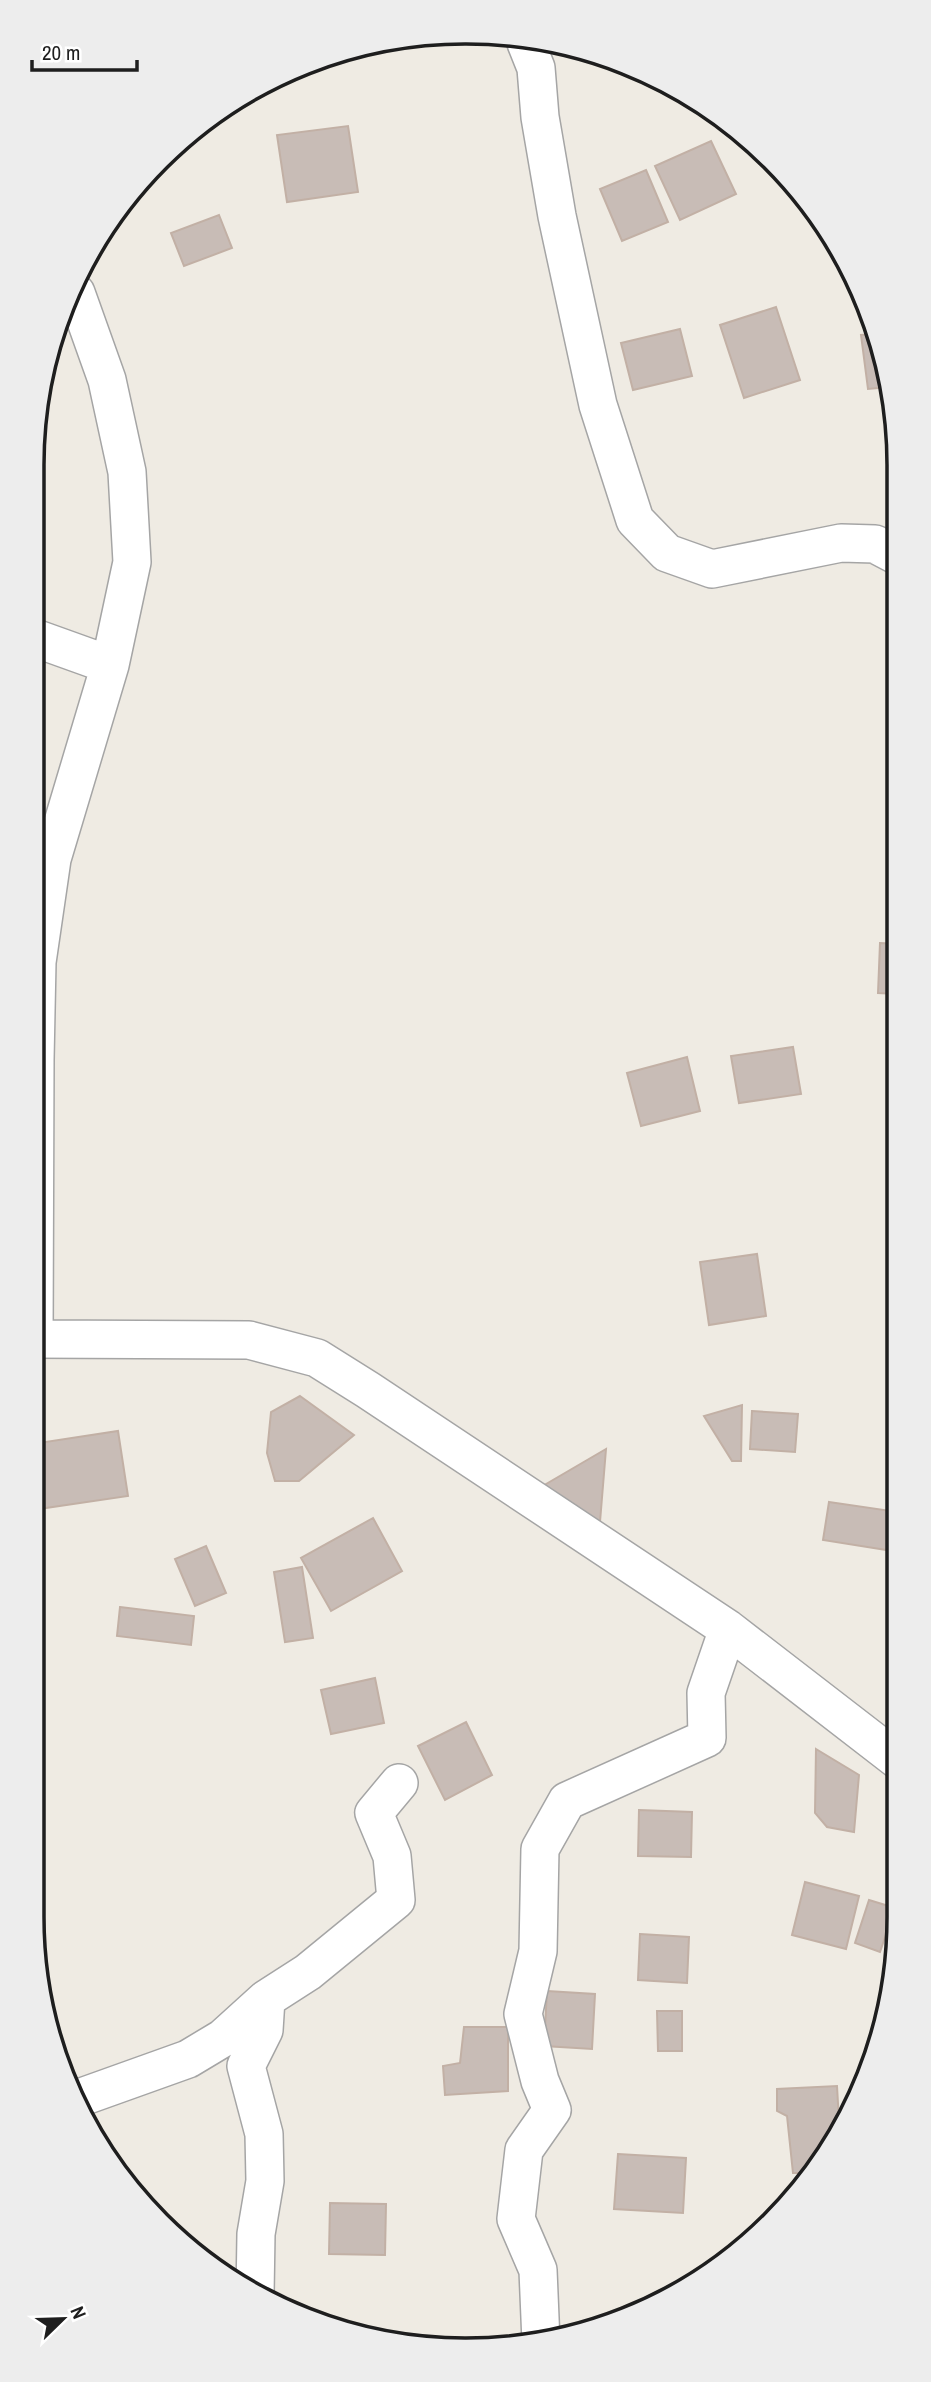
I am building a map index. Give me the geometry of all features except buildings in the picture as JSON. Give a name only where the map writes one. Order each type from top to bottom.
[{"type":"street","points":[[528,48],[536,68],[540,117],[557,216],[598,405],[635,520],[667,553],[712,569],[841,543],[875,544],[887,550]]},
{"type":"street","points":[[44,914],[52,859],[110,666],[132,562],[127,472],[107,380],[78,299]]},
{"type":"street","points":[[44,641],[110,666]]},
{"type":"street","points":[[44,1339],[249,1340],[317,1358],[727,1629],[887,1753]]},
{"type":"street","points":[[541,2331],[538,2270],[516,2219],[524,2150],[552,2110],[540,2081],[523,2014],[538,1951],[540,1849],[567,1801],[707,1738],[706,1693],[727,1629]]},
{"type":"street","points":[[84,2096],[188,2059],[223,2038],[266,1999],[308,1972],[396,1900],[393,1856],[374,1813],[398,1783]]},
{"type":"street","points":[[255,2282],[256,2234],[265,2181],[264,2134],[246,2066],[264,2030],[266,1999]]}]
